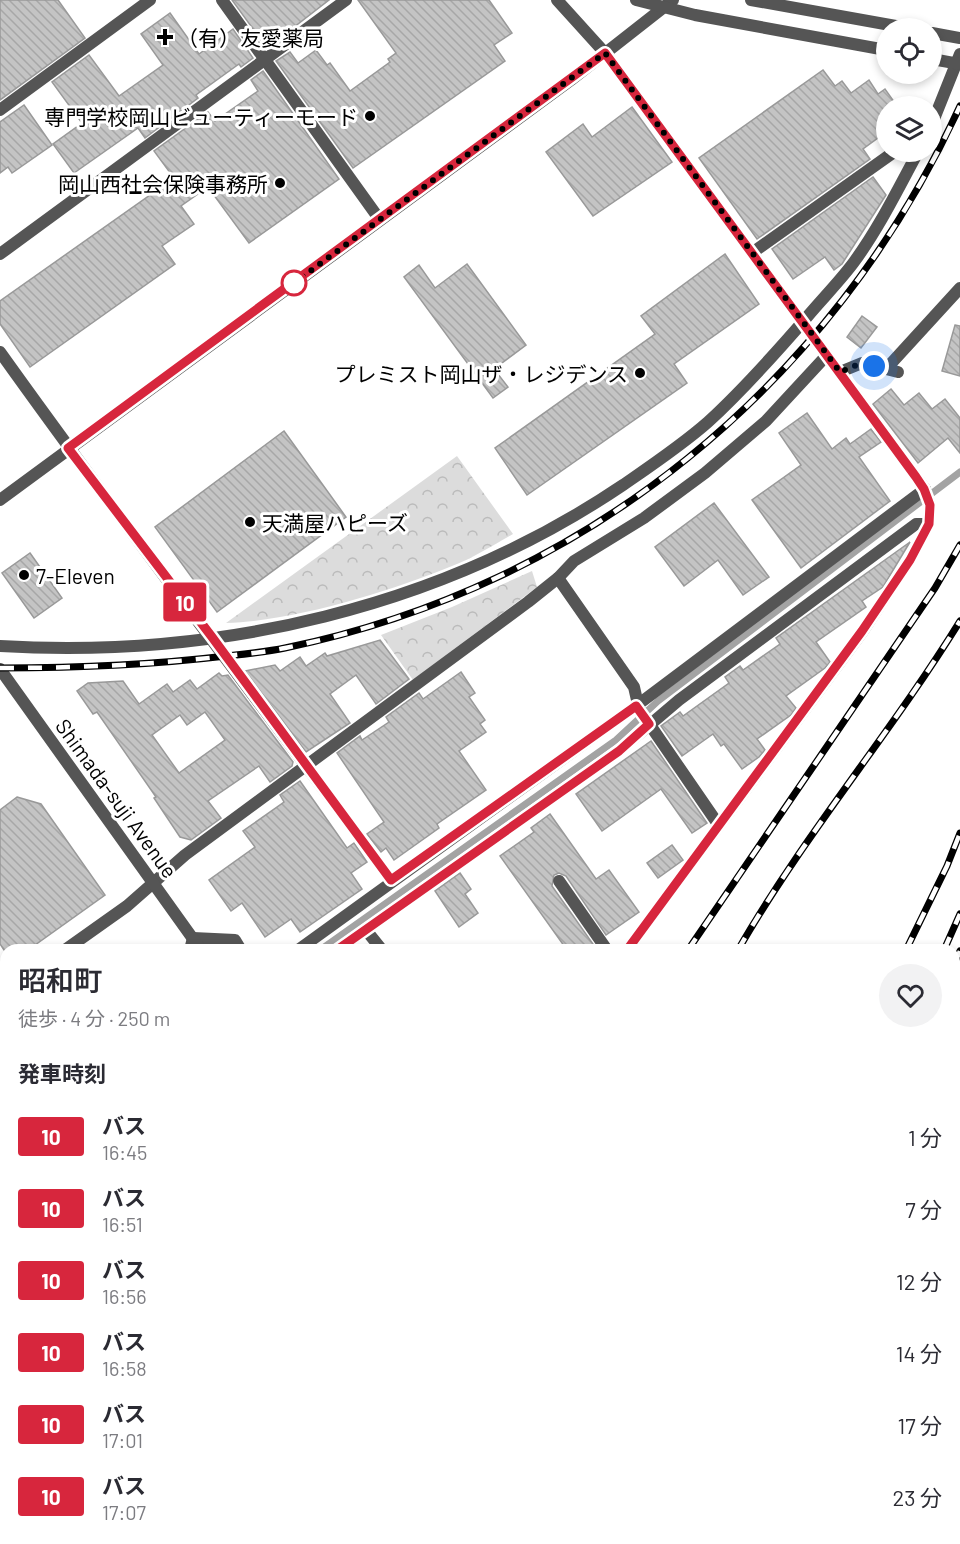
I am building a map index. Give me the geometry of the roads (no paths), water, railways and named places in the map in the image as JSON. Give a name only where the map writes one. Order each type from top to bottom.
[{"type":"street","points":[[0,110],[150,0]]},
{"type":"street","points":[[222,0],[381,220]]},
{"type":"street","points":[[0,254],[346,0]]},
{"type":"street","points":[[557,0],[605,53],[840,372],[927,496],[929,524],[910,560],[862,631],[631,944]]},
{"type":"street","points":[[636,0],[695,15],[876,49]]},
{"type":"street","points":[[0,500],[381,220],[673,0]]},
{"type":"street","points":[[751,0],[876,22]]},
{"type":"street","points":[[942,35],[960,38]]},
{"type":"street","points":[[942,99],[960,54]]},
{"type":"street","points":[[942,61],[960,64]]},
{"type":"street","points":[[752,253],[880,162]]},
{"type":"street","points":[[0,646],[38,648],[158,645],[261,631],[383,602],[456,576],[521,545],[588,508],[706,424],[770,362],[854,262],[892,201],[913,162]]},
{"type":"street","points":[[840,372],[862,363],[892,371],[960,288]]},
{"type":"street","points":[[0,352],[68,448],[212,637],[391,880]]},
{"type":"street","points":[[73,944],[127,906],[185,855],[558,578],[574,561],[644,518],[705,473],[766,421],[827,355]]},
{"type":"street","points":[[306,944],[391,880],[637,707],[927,496]]},
{"type":"street","points":[[346,944],[619,751],[647,722],[916,524],[929,524]]},
{"type":"street","points":[[558,578],[634,687],[637,707],[718,824]]},
{"type":"street","name":"Shimada-suji Avenue","points":[[0,669],[154,883],[191,944]]},
{"type":"street","points":[[559,881],[604,944]]},
{"type":"street","points":[[366,930],[377,944]]},
{"type":"street","points":[[191,944],[235,940],[238,944]]},
{"type":"waterway","points":[[328,944],[616,740],[658,701],[960,472]]},
{"type":"railway","points":[[0,668],[141,664],[285,648],[395,618],[499,576],[597,523],[687,458],[770,384],[843,300],[907,207],[960,106]]},
{"type":"railway","points":[[692,944],[935,588],[960,545]]},
{"type":"railway","points":[[742,944],[791,866],[960,621]]},
{"type":"railway","points":[[909,944],[947,866],[960,833]]},
{"type":"railway","points":[[947,944],[960,914]]},
{"type":"place","name":"（有）友愛薬局","points":[[165,37]]},
{"type":"place","name":"専門学校岡山ビューティーモード","points":[[370,116]]},
{"type":"place","name":"岡山西社会保険事務所","points":[[280,183]]},
{"type":"place","name":"プレミスト岡山ザ・レジデンス","points":[[640,373]]},
{"type":"place","name":"天満屋ハピーズ","points":[[250,522]]},
{"type":"place","name":"7-Eleven","points":[[24,575]]}]
